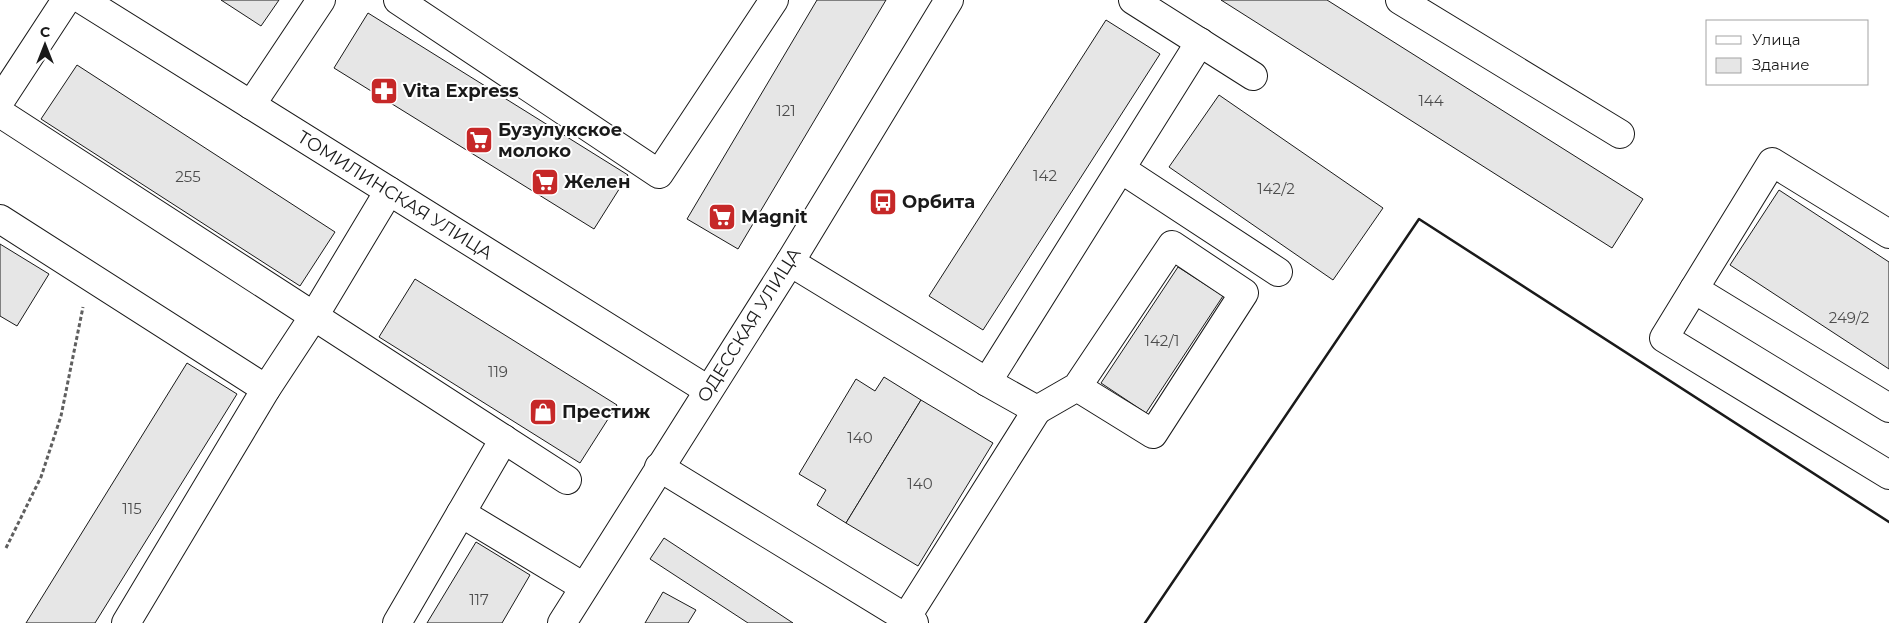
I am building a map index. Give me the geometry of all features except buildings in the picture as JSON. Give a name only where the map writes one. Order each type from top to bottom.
[{"type":"street","points":[[0,102],[66,0]]},
{"type":"street","name":"ТОМИЛИНСКАЯ УЛИЦА","points":[[83,0],[708,390]]},
{"type":"street","points":[[251,105],[320,0]]},
{"type":"street","points":[[398,0],[660,174],[774,0]]},
{"type":"street","name":"ОДЕССКАЯ УЛИЦА","points":[[562,623],[790,262],[950,0]]},
{"type":"street","points":[[1133,0],[1253,76]]},
{"type":"street","points":[[1400,0],[1620,134]]},
{"type":"street","points":[[987,382],[1200,42]]},
{"type":"street","points":[[0,114],[567,480]]},
{"type":"street","points":[[1887,467],[1664,338],[1772,162],[1889,234]]},
{"type":"street","points":[[1121,169],[1278,272]]},
{"type":"street","points":[[126,623],[266,389],[314,316],[390,191]]},
{"type":"street","points":[[0,219],[266,389]]},
{"type":"street","points":[[660,467],[910,621],[1037,410],[1077,387],[1172,245],[1244,293],[1153,434],[1077,387]]},
{"type":"street","points":[[790,262],[987,382],[1037,410]]},
{"type":"street","points":[[1694,289],[1889,408]]},
{"type":"street","points":[[397,623],[504,439]]},
{"type":"street","points":[[461,513],[584,587]]},
{"type":"path","points":[[6,548],[41,477],[61,416],[89,276]]},
{"type":"wall","points":[[1145,623],[1419,219],[1889,522]]},
{"type":"place","name":"Vita Express","points":[[384,91]]},
{"type":"place","name":"Бузулукское молоко","points":[[479,140]]},
{"type":"place","name":"Желен","points":[[545,182]]},
{"type":"place","name":"Орбита","points":[[883,202]]},
{"type":"place","name":"Magnit","points":[[722,217]]},
{"type":"place","name":"Престиж","points":[[543,412]]}]
